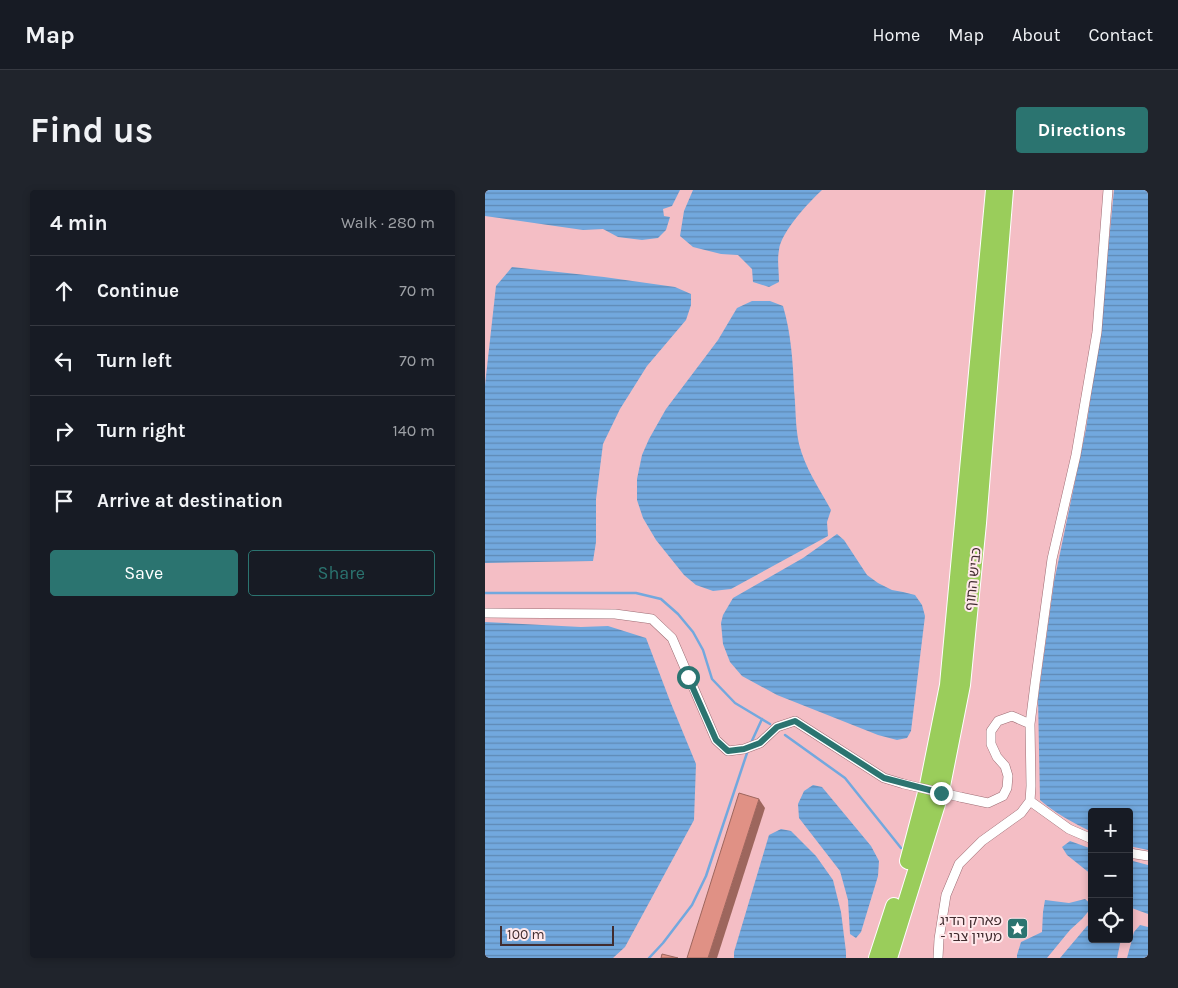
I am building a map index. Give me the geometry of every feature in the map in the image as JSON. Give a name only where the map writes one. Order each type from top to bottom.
[{"type":"highway","name":"כביש החוף","points":[[877,958],[911,852],[928,785],[948,685],[994,190]]},
{"type":"highway","name":"כביש החוף","points":[[889,958],[941,791],[962,685],[978,524],[1005,190]]},
{"type":"street","points":[[939,958],[939,939],[946,895],[959,864],[982,841],[1021,813],[1030,802],[1030,724],[1052,559],[1076,455],[1097,332],[1108,190]]},
{"type":"street","points":[[485,613],[615,614],[652,619],[672,638],[716,740],[728,751],[744,749],[760,743],[777,727],[795,721],[884,778],[988,803],[1003,796],[1007,788],[1008,776],[1005,766],[997,757],[991,744],[991,731],[998,721],[1012,716],[1030,724]]},
{"type":"street","points":[[1030,802],[1069,828],[1088,837]]},
{"type":"street","points":[[1133,853],[1148,856]]},
{"type":"water","points":[[485,190],[680,190],[672,206],[663,209],[664,216],[670,217],[666,230],[658,238],[642,240],[618,237],[603,229],[583,230],[485,216]]},
{"type":"water","points":[[693,190],[822,190],[803,210],[785,235],[778,254],[779,282],[769,287],[753,282],[752,269],[738,255],[721,254],[693,247],[680,236],[684,211]]},
{"type":"water","points":[[1114,190],[1148,190],[1148,850],[1133,847],[1133,808],[1088,808],[1088,830],[1040,800],[1038,698],[1054,582],[1086,429],[1100,332]]},
{"type":"water","points":[[512,267],[675,287],[691,294],[691,305],[686,320],[647,366],[620,409],[603,444],[596,499],[596,542],[593,561],[485,563],[485,385],[496,286]]},
{"type":"water","points":[[752,301],[770,301],[783,306],[791,348],[799,444],[809,470],[831,510],[827,522],[828,536],[731,589],[713,591],[696,585],[684,575],[656,540],[643,518],[637,500],[637,479],[642,455],[666,409],[718,340],[737,308]]},
{"type":"water","points":[[837,534],[844,540],[867,575],[892,590],[915,595],[922,605],[925,616],[911,731],[907,738],[897,740],[878,735],[777,695],[742,676],[730,662],[723,644],[721,623],[723,615],[733,598],[803,558]]},
{"type":"water","points":[[485,622],[581,627],[608,626],[646,638],[696,764],[694,820],[625,947],[613,958],[485,958]]},
{"type":"water","points":[[813,785],[822,787],[871,846],[879,861],[878,876],[861,932],[856,938],[850,934],[848,900],[840,871],[799,818],[798,804],[804,791]]},
{"type":"water","points":[[781,829],[791,831],[816,856],[833,880],[841,912],[846,958],[734,958],[734,952],[769,835]]},
{"type":"water","points":[[1070,841],[1088,848],[1088,872],[1067,855],[1062,847]]},
{"type":"water","points":[[1133,861],[1148,865],[1148,914],[1133,908]]},
{"type":"water","points":[[1085,899],[1088,902],[1088,912],[1047,958],[1017,958],[1021,942],[1042,932],[1045,900],[1069,903]]},
{"type":"water","points":[[1140,925],[1148,927],[1148,958],[1127,958],[1131,943],[1133,943],[1134,932]]},
{"type":"water","points":[[1087,926],[1088,943],[1120,943],[1117,958],[1060,958]]},
{"type":"building","points":[[739,793],[759,799],[708,958],[687,958]]},
{"type":"building","points":[[662,954],[678,958],[661,958]]},
{"type":"waterway","points":[[485,593],[636,593],[661,599],[678,614],[693,632],[703,650],[712,679],[735,703],[770,724]]},
{"type":"waterway","points":[[750,745],[762,719]]},
{"type":"waterway","points":[[785,735],[845,778],[901,848]]},
{"type":"waterway","points":[[649,958],[692,905],[706,876],[748,750]]},
{"type":"place","name":"פארק הדיג - מעיין צבי","points":[[1018,928]]},
{"type":"route","points":[[688,677],[716,740],[728,751],[744,749],[760,743],[777,727],[795,721],[884,778],[941,793]]}]
